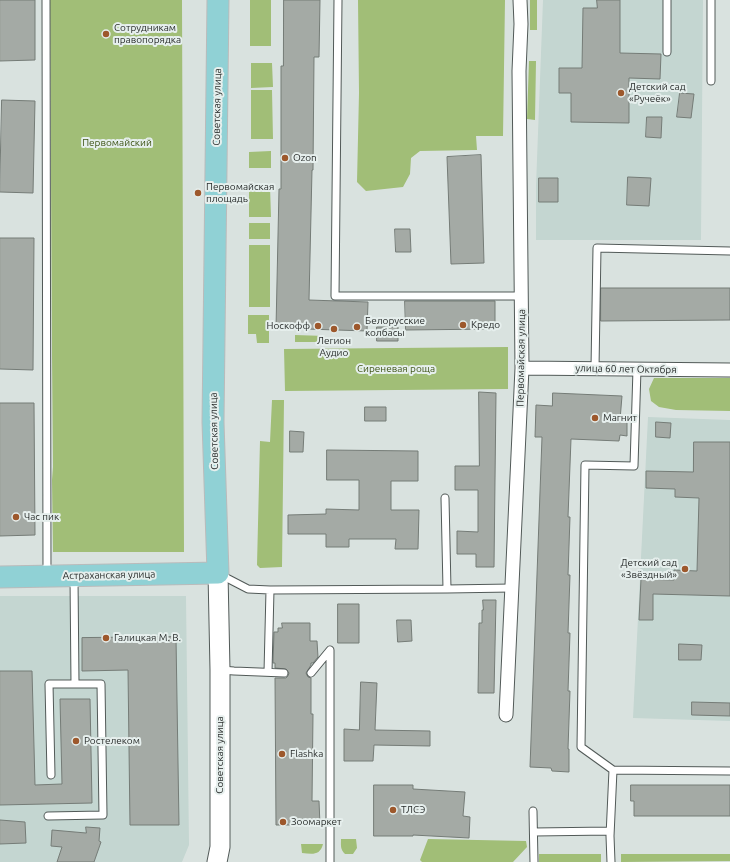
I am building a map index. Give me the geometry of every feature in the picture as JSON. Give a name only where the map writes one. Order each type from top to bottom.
[{"type":"main road","name":"Советская улица","points":[[217,862],[220,847],[220,670],[213,422],[218,0]]},
{"type":"main road","name":"Астраханская улица","points":[[0,577],[218,574]]},
{"type":"street","name":"Первомайская улица","points":[[506,715],[522,368],[519,72],[521,24],[520,0]]},
{"type":"street","name":"улица 60 лет Октября","points":[[522,368],[730,370]]},
{"type":"lane","points":[[46,0],[47,576]]},
{"type":"lane","points":[[338,0],[335,296],[522,296]]},
{"type":"lane","points":[[667,0],[667,52]]},
{"type":"lane","points":[[711,0],[711,81]]},
{"type":"lane","points":[[595,368],[597,248],[730,251]]},
{"type":"lane","points":[[638,369],[634,466],[585,465],[581,747],[613,770],[730,770]]},
{"type":"lane","points":[[445,498],[447,589]]},
{"type":"lane","points":[[218,574],[248,589],[512,588]]},
{"type":"lane","points":[[74,576],[75,684]]},
{"type":"lane","points":[[268,672],[270,590]]},
{"type":"lane","points":[[311,673],[330,650],[330,862]]},
{"type":"lane","points":[[220,670],[284,673]]},
{"type":"lane","points":[[48,816],[103,815],[101,684],[49,684],[51,775]]},
{"type":"lane","points":[[611,862],[610,830],[613,770]]},
{"type":"lane","points":[[534,811],[534,862]]},
{"type":"lane","points":[[534,832],[610,830]]},
{"type":"shaded area","name":"Детский сад «Ручеёк»","points":[[543,0],[703,0],[701,240],[536,240],[536,186]]},
{"type":"shaded area","name":"Детский сад «Звёздный»","points":[[648,417],[730,420],[730,721],[633,718]]},
{"type":"shaded area","points":[[0,596],[186,596],[189,845],[182,862],[0,862]]},
{"type":"green space","name":"Первомайский","points":[[50,0],[182,0],[184,552],[53,552]]},
{"type":"green space","points":[[250,0],[271,0],[271,46],[250,46]]},
{"type":"green space","points":[[358,0],[505,0],[503,136],[476,136],[477,150],[420,151],[411,158],[410,174],[403,187],[366,191],[357,182],[359,93]]},
{"type":"green space","points":[[530,0],[537,0],[537,30],[530,30]]},
{"type":"green space","points":[[529,61],[536,61],[535,120],[527,119]]},
{"type":"green space","points":[[251,63],[272,63],[273,87],[251,88]]},
{"type":"green space","points":[[251,90],[272,90],[273,139],[251,139]]},
{"type":"green space","points":[[271,151],[271,168],[249,168],[249,152]]},
{"type":"green space","points":[[249,186],[270,186],[271,217],[249,217]]},
{"type":"green space","points":[[249,223],[270,223],[270,239],[249,239]]},
{"type":"green space","points":[[249,245],[270,245],[270,307],[249,307]]},
{"type":"green space","points":[[248,315],[269,315],[269,343],[257,343],[256,334],[248,334]]},
{"type":"green space","points":[[295,335],[325,336],[325,342],[295,342]]},
{"type":"green space","name":"Сиреневая роща","points":[[508,347],[508,389],[285,391],[284,349]]},
{"type":"green space","points":[[654,378],[730,378],[730,411],[676,410],[659,407],[651,401],[649,389]]},
{"type":"green space","points":[[272,400],[284,400],[282,567],[260,568],[257,565],[260,441],[270,442]]},
{"type":"green space","points":[[341,839],[356,839],[357,848],[353,854],[345,854],[343,852],[341,847]]},
{"type":"green space","points":[[428,839],[526,841],[527,847],[513,862],[422,862],[420,860]]},
{"type":"green space","points":[[301,844],[323,844],[320,851],[312,854],[302,853]]},
{"type":"green space","points":[[539,854],[601,854],[601,862],[539,862]]},
{"type":"green space","points":[[621,854],[730,854],[730,861],[621,862]]},
{"type":"building","points":[[0,0],[35,0],[35,60],[0,61]]},
{"type":"building","points":[[284,0],[320,0],[319,57],[314,57],[313,170],[309,300],[368,302],[367,331],[276,328],[279,189],[281,189],[281,66],[283,66]]},
{"type":"building","points":[[597,0],[620,0],[620,53],[661,54],[660,79],[629,78],[629,123],[571,122],[571,93],[559,93],[559,68],[582,68],[583,8],[597,8]]},
{"type":"building","points":[[680,93],[694,94],[691,118],[677,117]]},
{"type":"building","points":[[2,100],[35,101],[33,193],[0,192]]},
{"type":"building","points":[[647,117],[662,117],[661,138],[646,137]]},
{"type":"building","points":[[481,155],[484,263],[451,264],[447,157]]},
{"type":"building","points":[[628,177],[651,178],[649,206],[627,205]]},
{"type":"building","points":[[539,178],[558,178],[558,202],[539,202]]},
{"type":"building","points":[[395,229],[410,229],[411,252],[396,252]]},
{"type":"building","points":[[0,238],[34,238],[33,370],[0,369]]},
{"type":"building","points":[[601,288],[730,288],[730,320],[601,321]]},
{"type":"building","points":[[405,301],[495,301],[495,329],[406,330]]},
{"type":"building","points":[[377,327],[398,327],[398,341],[377,341]]},
{"type":"building","points":[[479,392],[496,393],[494,567],[476,567],[476,554],[457,554],[457,531],[478,532],[478,490],[455,490],[455,466],[479,466]]},
{"type":"building","points":[[553,393],[622,396],[620,420],[627,421],[627,436],[620,435],[619,441],[571,439],[568,517],[570,517],[568,575],[570,575],[568,633],[570,633],[568,691],[570,691],[568,749],[569,772],[552,771],[551,768],[530,767],[542,437],[535,437],[536,405],[552,406]]},
{"type":"building","points":[[0,403],[34,403],[35,535],[0,536]]},
{"type":"building","points":[[365,407],[386,407],[386,421],[365,421]]},
{"type":"building","points":[[656,422],[671,423],[670,438],[656,437]]},
{"type":"building","points":[[290,431],[304,432],[303,452],[290,452]]},
{"type":"building","points":[[694,442],[730,442],[730,596],[653,594],[653,620],[639,620],[641,579],[674,580],[674,570],[697,571],[699,498],[675,497],[675,489],[646,488],[646,471],[693,472]]},
{"type":"building","points":[[327,450],[418,451],[418,481],[391,481],[391,510],[419,510],[418,549],[395,549],[396,539],[349,539],[349,547],[326,547],[326,534],[288,534],[288,515],[326,514],[326,509],[359,510],[359,480],[327,480]]},
{"type":"building","points":[[483,600],[496,600],[494,693],[478,693],[479,623],[482,623]]},
{"type":"building","points":[[338,604],[359,604],[359,643],[338,643]]},
{"type":"building","points":[[397,620],[411,620],[412,641],[398,642]]},
{"type":"building","points":[[282,623],[310,623],[310,641],[317,641],[318,657],[313,663],[311,663],[306,673],[308,677],[311,678],[311,714],[313,714],[312,801],[319,801],[320,825],[276,825],[275,678],[286,678],[289,673],[286,669],[275,668],[275,663],[273,663],[274,632],[278,632],[278,628],[282,628]]},
{"type":"building","points":[[176,637],[179,825],[130,825],[128,670],[82,671],[82,638]]},
{"type":"building","points":[[679,644],[702,645],[701,660],[679,660]]},
{"type":"building","points":[[0,671],[32,671],[35,785],[62,784],[60,699],[90,699],[92,803],[0,805]]},
{"type":"building","points":[[361,682],[377,683],[375,730],[430,731],[430,746],[374,745],[373,761],[344,761],[344,729],[359,730]]},
{"type":"building","points":[[692,702],[730,703],[730,716],[692,715]]},
{"type":"building","points":[[374,785],[413,785],[413,789],[465,792],[463,816],[470,817],[469,838],[413,835],[374,836]]},
{"type":"building","points":[[631,785],[730,785],[730,816],[634,816],[634,801],[631,801]]},
{"type":"building","points":[[0,820],[25,822],[26,843],[0,844]]},
{"type":"building","points":[[86,827],[100,828],[99,841],[101,842],[94,862],[57,862],[62,847],[51,846],[52,830],[86,833]]},
{"type":"place","name":"Сотрудникам правопорядка","points":[[106,34]]},
{"type":"place","name":"Детский сад «Ручеёк»","points":[[621,93]]},
{"type":"place","name":"Ozon","points":[[285,158]]},
{"type":"place","name":"Первомайская площадь","points":[[198,193]]},
{"type":"place","name":"Кредо","points":[[463,325]]},
{"type":"place","name":"Носкофф","points":[[318,326]]},
{"type":"place","name":"Белорусские колбасы","points":[[357,327]]},
{"type":"place","name":"Легион Аудио","points":[[334,329]]},
{"type":"place","name":"Магнит","points":[[595,418]]},
{"type":"place","name":"Час пик","points":[[16,517]]},
{"type":"place","name":"Детский сад «Звёздный»","points":[[685,569]]},
{"type":"place","name":"Галицкая М. В.","points":[[106,638]]},
{"type":"place","name":"Ростелеком","points":[[76,741]]},
{"type":"place","name":"Flashka","points":[[282,754]]},
{"type":"place","name":"ТЛСЭ","points":[[393,810]]},
{"type":"place","name":"Зоомаркет","points":[[283,822]]}]
